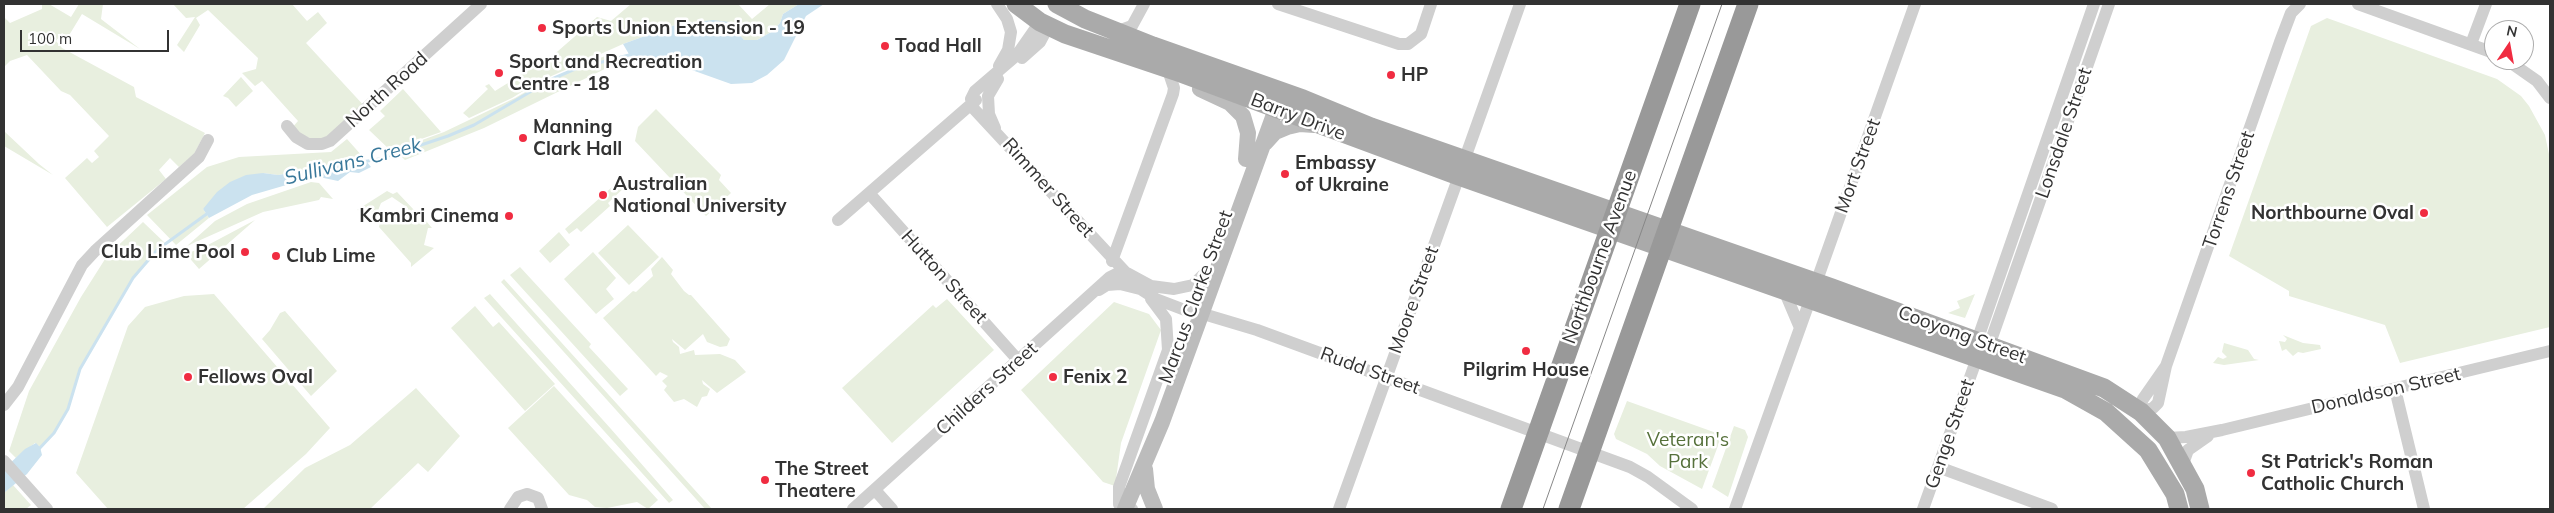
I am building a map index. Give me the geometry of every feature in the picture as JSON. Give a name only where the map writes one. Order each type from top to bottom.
[{"type":"highway","points":[[1569,509],[1748,4]]},
{"type":"highway","name":"Northbourne Avenue","points":[[1511,509],[1613,221],[1685,5]]},
{"type":"main road","name":"Barry Drive","points":[[1016,4],[1092,22],[1153,46],[1274,99],[1462,169],[1664,238]]},
{"type":"main road","name":"Barry Drive","points":[[1049,13],[1136,59],[1274,99],[1321,126],[1462,169]]},
{"type":"main road","name":"Cooyong Street","points":[[1664,238],[1777,288],[1813,291]]},
{"type":"main road","name":"Cooyong Street","points":[[1664,238],[1871,312],[2098,385],[2123,398],[2141,412],[2167,438],[2183,464],[2195,489],[2200,509]]},
{"type":"main road","name":"Cooyong Street","points":[[1981,348],[2065,389],[2106,412],[2148,450],[2176,494],[2179,509]]},
{"type":"main road","points":[[2106,412],[2131,417],[2141,412]]},
{"type":"main road","points":[[2138,440],[2137,420],[2141,412]]},
{"type":"street","name":"North Road","points":[[287,126],[296,137],[308,144],[322,144],[330,141],[482,4]]},
{"type":"street","points":[[997,4],[1007,19],[1011,39],[1007,54],[996,76],[988,99],[990,118],[999,134]]},
{"type":"street","points":[[1278,4],[1399,44],[1408,44],[1421,34],[1431,4]]},
{"type":"street","name":"Moore Street","points":[[1339,509],[1520,4]]},
{"type":"street","name":"Mort Street","points":[[1735,509],[1916,4]]},
{"type":"street","name":"Torrens Street","points":[[2141,412],[2153,408],[2158,403],[2166,366],[2290,9],[2300,4]]},
{"type":"street","points":[[2358,4],[2484,49]]},
{"type":"street","points":[[2472,44],[2486,4]]},
{"type":"street","points":[[1112,30],[1121,30],[1132,26],[1143,7]]},
{"type":"street","points":[[1143,7],[1139,28],[1146,41],[1153,46]]},
{"type":"street","name":"Lonsdale Street","points":[[2093,7],[2107,9],[2022,251],[1981,348],[2010,246],[2093,7]]},
{"type":"street","points":[[838,220],[972,104],[1017,55],[1049,13]]},
{"type":"street","points":[[1136,59],[1217,96],[1235,107],[1248,127],[1246,159]]},
{"type":"street","points":[[2521,70],[2536,81],[2550,98]]},
{"type":"street","points":[[932,137],[950,115],[978,87],[996,76]]},
{"type":"street","points":[[1112,261],[1173,94],[1174,88],[1170,76]]},
{"type":"street","points":[[972,104],[972,96],[978,87]]},
{"type":"street","name":"Marcus Clarke Street","points":[[1128,509],[1127,490],[1195,313],[1263,145],[1274,99]]},
{"type":"street","name":"Marcus Clarke Street","points":[[1128,509],[1148,457],[1195,313],[1204,274],[1246,159],[1274,99]]},
{"type":"street","name":"Rimmer Street","points":[[972,104],[976,111],[999,134],[1112,261],[1143,291]]},
{"type":"street","points":[[1263,145],[1269,138],[1287,126],[1300,124],[1321,126]]},
{"type":"street","points":[[4,405],[18,387],[82,265],[199,156],[208,140]]},
{"type":"street","name":"Hutton Street","points":[[869,193],[1018,360]]},
{"type":"street","points":[[2010,246],[2022,251]]},
{"type":"street","name":"Rimmer Street","points":[[1123,272],[1157,288],[1182,289],[1197,283],[1204,274]]},
{"type":"street","name":"Childers Street","points":[[853,509],[1110,277],[1123,272]]},
{"type":"street","name":"Rimmer Street","points":[[1092,294],[1114,284],[1128,285],[1156,299],[1195,313]]},
{"type":"street","points":[[1777,288],[1786,296],[1800,328]]},
{"type":"street","name":"Marcus Clarke Street","points":[[1128,509],[1119,504],[1119,491],[1166,359],[1167,328],[1163,312],[1143,291]]},
{"type":"street","name":"Rudd Street","points":[[1195,313],[1257,330],[1636,470],[1692,509]]},
{"type":"street","name":"Genge Street","points":[[1923,509],[1981,348]]},
{"type":"street","name":"Donaldson Street","points":[[2167,438],[2186,438],[2206,431],[2222,430],[2550,351]]},
{"type":"street","points":[[2395,388],[2424,509]]},
{"type":"street","name":"Donaldson Street","points":[[2183,464],[2184,456],[2192,446],[2222,430]]},
{"type":"street","points":[[1148,457],[1145,479],[1155,509]]},
{"type":"street","points":[[4,461],[47,509]]},
{"type":"street","points":[[1938,467],[2052,509]]},
{"type":"street","points":[[875,490],[892,509]]},
{"type":"street","points":[[510,509],[518,497],[527,494],[538,498],[542,509]]},
{"type":"green space","points":[[42,4],[49,4],[71,17],[79,4],[103,4],[101,19],[140,49],[82,14],[68,37],[62,33],[56,41],[62,48],[134,87],[136,97],[205,133],[194,154],[179,167],[170,158],[159,170],[166,179],[107,227],[65,178],[87,158],[92,163],[99,157],[94,151],[109,136],[70,95],[61,91],[27,55],[10,61],[4,67],[4,17],[10,23],[42,9]]},
{"type":"green space","points":[[173,4],[292,4],[307,21],[318,12],[327,23],[306,43],[367,109],[322,144],[291,129],[298,121],[262,81],[255,86],[242,73],[256,69],[258,58],[208,10],[196,18],[200,25],[184,52],[177,45],[195,17],[186,18]]},
{"type":"green space","points":[[631,4],[738,4],[752,19],[770,4],[799,4],[783,14],[780,23],[773,31],[757,40],[744,40],[729,22],[678,24],[623,44],[536,83],[512,98],[469,118],[463,113],[488,89],[485,86],[489,84],[495,91],[532,68],[542,65],[597,17],[611,21]]},
{"type":"green space","points":[[2327,18],[2497,79],[2521,96],[2529,106],[2545,135],[2550,159],[2550,327],[2400,363],[2385,325],[2289,296],[2289,291],[2229,256],[2311,26]]},
{"type":"green space","points":[[612,53],[617,63],[484,128],[405,160],[395,150],[444,132],[515,98],[539,84]]},
{"type":"green space","points":[[241,77],[253,91],[236,107],[228,98],[223,96]]},
{"type":"green space","points":[[403,89],[441,132],[390,150],[369,130],[385,116],[380,111]]},
{"type":"green space","points":[[656,109],[721,175],[719,180],[731,193],[706,216],[635,141],[638,127]]},
{"type":"green space","points":[[4,131],[39,164],[53,175],[4,146]]},
{"type":"green space","points":[[347,139],[363,157],[320,168],[278,175],[263,173],[203,209],[209,218],[176,245],[147,215],[207,167],[239,157],[331,152]]},
{"type":"green space","points":[[621,179],[627,185],[608,203],[610,206],[581,232],[577,228],[569,234],[565,229]]},
{"type":"green space","points":[[311,182],[319,183],[333,199],[321,197],[319,200],[263,212],[187,246],[215,221],[247,204]]},
{"type":"green space","points":[[387,191],[393,194],[397,192],[414,210],[414,214],[387,218],[386,216],[408,212],[408,208],[392,197],[381,203],[377,213],[357,210]]},
{"type":"green space","points":[[421,215],[432,228],[428,228],[424,245],[434,248],[411,267],[411,263],[379,227],[380,222]]},
{"type":"green space","points":[[255,220],[199,269],[186,254],[206,246]]},
{"type":"green space","points":[[143,222],[166,244],[133,278],[80,369],[68,409],[54,433],[40,447],[35,443],[16,458],[9,451],[29,391],[81,297],[107,256]]},
{"type":"green space","points":[[628,225],[659,257],[629,285],[598,253]]},
{"type":"green space","points":[[559,232],[570,245],[550,263],[539,251]]},
{"type":"green space","points":[[593,252],[616,278],[606,289],[614,299],[596,314],[564,279]]},
{"type":"green space","points":[[662,257],[673,270],[671,274],[684,291],[691,295],[730,339],[727,346],[720,347],[707,342],[703,334],[685,350],[672,339],[679,347],[680,354],[694,350],[695,355],[720,354],[735,360],[746,372],[717,393],[702,380],[703,384],[710,389],[707,396],[702,397],[697,407],[684,399],[674,402],[664,390],[667,386],[662,381],[668,376],[660,372],[656,376],[603,318],[653,276],[651,269]]},
{"type":"green space","points":[[520,267],[591,344],[589,347],[628,389],[620,396],[510,275]]},
{"type":"green space","points":[[504,279],[712,509],[705,509],[501,282]]},
{"type":"green space","name":"Fellows Oval","points":[[214,294],[330,428],[306,454],[243,509],[108,509],[76,473],[128,326],[145,307],[184,296]]},
{"type":"green space","points":[[490,294],[673,500],[669,503],[484,298]]},
{"type":"green space","points":[[1975,294],[1965,318],[1948,313],[1960,308],[1957,301]]},
{"type":"green space","points":[[947,299],[994,350],[892,443],[842,388],[933,305],[936,308]]},
{"type":"green space","points":[[1114,302],[1149,314],[1161,330],[1121,443],[1115,486],[1103,482],[1021,390]]},
{"type":"green space","points":[[475,306],[493,327],[499,322],[555,384],[525,411],[451,328]]},
{"type":"green space","points":[[285,311],[337,371],[311,396],[262,339],[280,313]]},
{"type":"green space","points":[[2283,335],[2303,343],[2320,345],[2321,349],[2303,353],[2298,352],[2293,356],[2286,349],[2282,351],[2279,341],[2285,342],[2287,339]]},
{"type":"green space","points":[[2224,343],[2248,350],[2254,359],[2259,360],[2224,365],[2213,363],[2218,357],[2223,359],[2227,357],[2222,352]]},
{"type":"green space","points":[[554,386],[658,500],[648,509],[637,502],[607,508],[595,507],[587,500],[569,495],[508,428]]},
{"type":"green space","points":[[416,388],[460,436],[428,472],[418,463],[370,509],[263,509],[305,468],[350,445]]},
{"type":"green space","name":"Veteran's Park","points":[[1627,401],[1722,435],[1702,489],[1660,466],[1647,454],[1616,439],[1614,434]]},
{"type":"green space","points":[[1734,426],[1745,430],[1748,437],[1728,497],[1712,487]]},
{"type":"green space","points":[[13,485],[31,505],[26,509],[4,509],[4,493]]},
{"type":"water","points":[[799,4],[824,4],[806,16],[784,60],[767,75],[752,83],[731,84],[675,64],[633,61],[623,44],[678,24],[713,20],[729,22],[744,40],[757,40],[773,31],[780,23],[783,14]]},
{"type":"water","points":[[363,157],[371,167],[359,173],[350,172],[338,181],[319,177],[307,179],[252,195],[209,218],[203,209],[217,192],[230,182],[246,175],[263,173],[278,175],[320,168]]},
{"type":"water","points":[[36,443],[40,447],[42,455],[27,474],[4,493],[4,469],[25,449]]},
{"type":"waterway","name":"Sullivans Creek","points":[[362,162],[379,159],[448,136],[474,125],[552,79],[575,69],[633,54]]},
{"type":"waterway","name":"Sullivans Creek","points":[[38,450],[54,433],[68,409],[80,369],[133,278],[157,250],[208,213]]},
{"type":"tram line","points":[[1543,509],[1722,4]]},
{"type":"place","name":"Sports Union Extension - 19","points":[[542,28]]},
{"type":"place","name":"Toad Hall","points":[[885,46]]},
{"type":"place","name":"Sport and Recreation Centre - 18","points":[[499,73]]},
{"type":"place","name":"HP","points":[[1391,75]]},
{"type":"place","name":"Manning Clark Hall","points":[[523,138]]},
{"type":"place","name":"Embassy of Ukraine","points":[[1285,174]]},
{"type":"place","name":"Australian National University","points":[[603,195]]},
{"type":"place","name":"Northbourne Oval","points":[[2424,213]]},
{"type":"place","name":"Kambri Cinema","points":[[509,216]]},
{"type":"place","name":"Club Lime Pool","points":[[245,252]]},
{"type":"place","name":"Club Lime","points":[[276,256]]},
{"type":"place","name":"Pilgrim House","points":[[1526,351]]},
{"type":"place","name":"Fellows Oval","points":[[188,377]]},
{"type":"place","name":"Fenix 2","points":[[1053,377]]},
{"type":"place","name":"St Patrick's Roman Catholic Church","points":[[2251,473]]},
{"type":"place","name":"The Street Theatere","points":[[765,480]]}]
